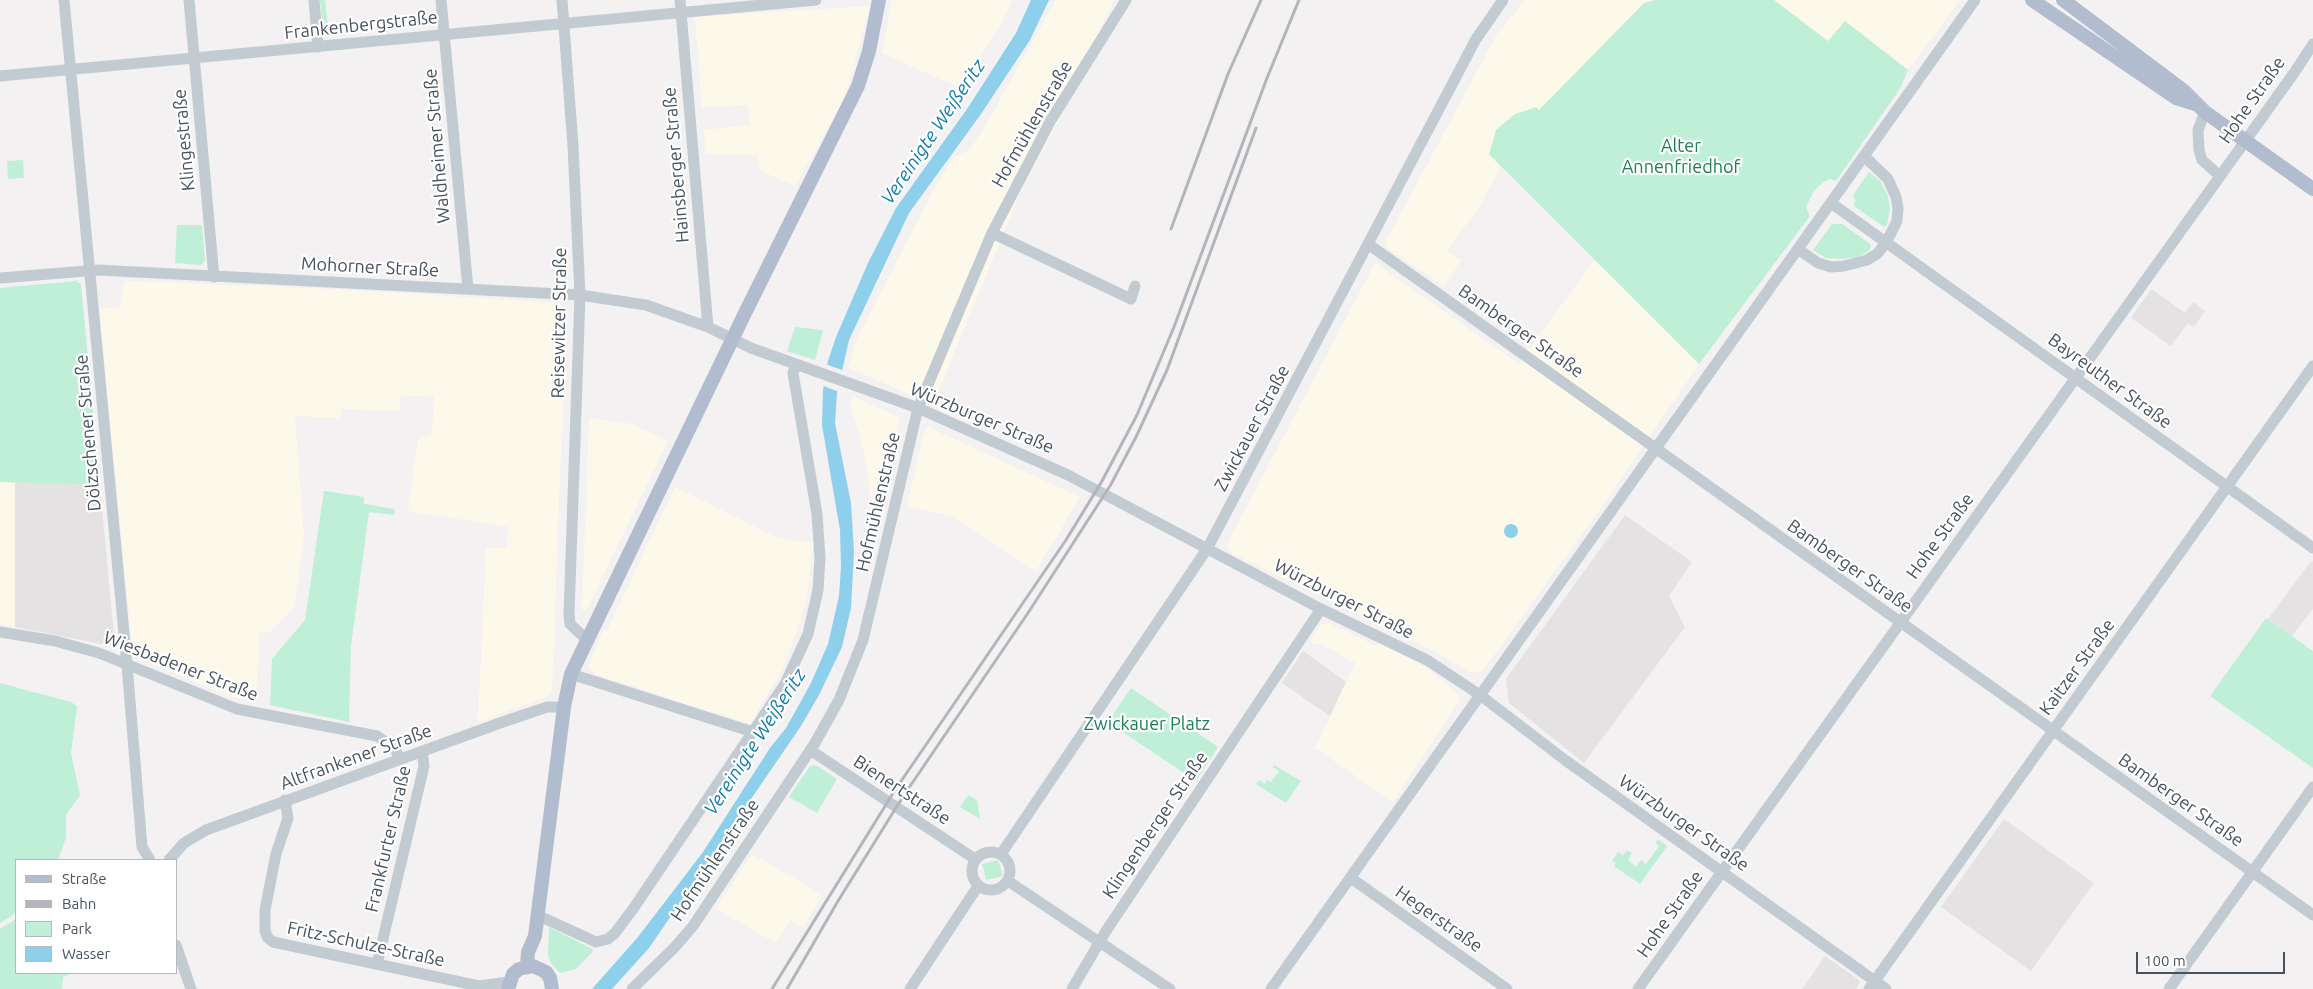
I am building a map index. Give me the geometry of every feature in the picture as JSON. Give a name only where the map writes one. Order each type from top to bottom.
[{"type":"main road","points":[[533,967],[535,936],[542,917],[564,707],[571,674],[732,339],[858,86],[866,61],[879,0]]},
{"type":"main road","points":[[2032,0],[2176,98],[2201,108]]},
{"type":"main road","points":[[2063,0],[2183,90],[2201,108],[2313,189]]},
{"type":"main road","points":[[509,985],[513,974],[533,967]]},
{"type":"main road","points":[[533,967],[550,978],[552,989]]},
{"type":"street","name":"Dölzschener Straße","points":[[64,0],[127,665],[142,847],[149,859]]},
{"type":"street","name":"Klingestraße","points":[[189,0],[214,276]]},
{"type":"street","points":[[314,0],[318,46]]},
{"type":"street","name":"Waldheimer Straße","points":[[441,0],[468,289]]},
{"type":"street","name":"Reisewitzer Straße","points":[[562,0],[565,23],[580,295],[569,614],[570,624],[587,640]]},
{"type":"street","name":"Hainsberger Straße","points":[[680,0],[708,327]]},
{"type":"street","name":"Frankenbergstraße","points":[[0,76],[816,0]]},
{"type":"street","name":"Hofmühlenstraße","points":[[632,989],[675,947],[693,926],[810,750],[839,700],[863,640],[918,408],[992,233],[1051,120],[1126,0]]},
{"type":"street","name":"Zwickauer Straße","points":[[1001,854],[1207,549],[1476,39],[1503,0]]},
{"type":"street","points":[[1272,989],[1975,0]]},
{"type":"street","name":"Hohe Straße","points":[[1638,989],[2313,44]]},
{"type":"street","name":"Hohe Straße","points":[[2201,108],[2198,130],[2199,150],[2202,160],[2220,176]]},
{"type":"street","points":[[1798,249],[1818,263],[1830,267],[1844,266],[1867,260],[1877,254],[1886,243],[1897,221],[1898,208],[1896,197],[1888,179],[1864,156]]},
{"type":"street","name":"Bayreuther Straße","points":[[1830,203],[2313,548]]},
{"type":"street","points":[[992,233],[1131,299],[1135,286]]},
{"type":"street","name":"Bamberger Straße","points":[[1368,244],[2313,915]]},
{"type":"street","name":"Mohorner Straße","points":[[0,278],[89,270],[580,295],[646,305],[708,327],[732,339]]},
{"type":"street","name":"Würzburger Straße","points":[[732,339],[751,348],[918,408],[1068,475],[1321,608],[1427,660],[1480,695],[1565,760],[1721,872],[1872,985],[1886,989]]},
{"type":"street","points":[[542,917],[596,942],[608,939],[615,933],[785,684],[808,634],[818,590],[820,558],[817,514],[793,373],[796,364]]},
{"type":"street","name":"Kaitzer Straße","points":[[1872,985],[2313,366]]},
{"type":"street","name":"Klingenberger Straße","points":[[1072,989],[1100,942],[1321,608]]},
{"type":"street","name":"Wiesbadener Straße","points":[[0,632],[64,643],[99,653],[237,709],[377,736],[394,749],[400,759]]},
{"type":"street","points":[[571,674],[753,732]]},
{"type":"street","name":"Altfrankener Straße","points":[[170,859],[184,843],[195,835],[285,800],[547,707],[564,707]]},
{"type":"street","name":"Bienertstraße","points":[[810,750],[975,859]]},
{"type":"street","name":"Frankfurter Straße","points":[[377,964],[424,763],[422,751]]},
{"type":"street","points":[[2169,989],[2313,787]]},
{"type":"street","name":"Fritz-Schulze-Straße","points":[[285,800],[288,818],[276,854],[266,910],[265,931],[268,938],[273,942],[482,987],[509,985]]},
{"type":"street","points":[[988,851],[1001,854],[1007,859],[1010,866],[1008,881],[1002,887],[994,890],[978,886],[972,873],[975,859],[988,851]]},
{"type":"street","name":"Hegerstraße","points":[[1351,878],[1507,989]]},
{"type":"street","points":[[1008,881],[1170,989]]},
{"type":"street","points":[[910,989],[978,886]]},
{"type":"street","points":[[178,951],[191,989]]},
{"type":"shaded area","points":[[892,0],[1012,0],[1002,23],[960,88],[882,53]]},
{"type":"shaded area","points":[[1056,0],[1114,0],[1058,122],[1024,184],[933,404],[848,368],[857,339],[933,191],[954,157],[969,150],[983,130]]},
{"type":"shaded area","points":[[1525,0],[1656,0],[1644,4],[1539,110],[1489,155],[1501,167],[1479,207],[1447,251],[1461,260],[1444,287],[1386,247],[1385,243],[1497,34]]},
{"type":"shaded area","points":[[1774,0],[1960,0],[1908,70],[1845,21],[1828,42]]},
{"type":"shaded area","points":[[870,6],[845,98],[795,186],[759,170],[757,155],[706,154],[704,130],[750,125],[748,105],[702,107],[695,17]]},
{"type":"shaded area","points":[[1594,260],[1699,364],[1603,505],[1483,670],[1475,673],[1467,671],[1440,654],[1229,552],[1227,544],[1375,263],[1519,364]]},
{"type":"shaded area","points":[[124,281],[335,289],[559,303],[565,309],[565,343],[552,691],[547,697],[478,722],[486,548],[506,548],[509,527],[408,511],[418,440],[432,433],[434,397],[401,395],[399,411],[341,409],[340,418],[295,416],[304,536],[294,608],[268,633],[259,632],[256,702],[228,696],[133,655],[99,309],[120,307]]},
{"type":"shaded area","points":[[2151,289],[2185,313],[2193,302],[2205,311],[2194,327],[2188,323],[2171,346],[2131,318]]},
{"type":"shaded area","points":[[852,396],[897,416],[899,422],[874,523],[864,450],[850,406]]},
{"type":"shaded area","points":[[589,418],[633,424],[668,441],[586,611],[582,610]]},
{"type":"shaded area","points":[[928,427],[1080,497],[1036,571],[951,516],[907,506],[923,435]]},
{"type":"shaded area","points":[[0,482],[15,482],[15,627],[0,624]]},
{"type":"shaded area","points":[[15,482],[100,485],[114,636],[102,644],[15,627]]},
{"type":"shaded area","points":[[675,487],[774,536],[796,541],[813,542],[808,591],[800,623],[782,671],[755,715],[759,717],[754,723],[747,723],[597,675],[588,667],[603,630],[607,631]]},
{"type":"shaded area","points":[[1625,515],[1692,562],[1669,596],[1685,627],[1584,763],[1509,703],[1506,679]]},
{"type":"shaded area","points":[[2311,561],[2313,562],[2313,609],[2292,636],[2268,619]]},
{"type":"shaded area","points":[[1329,623],[1374,645],[1381,644],[1429,669],[1457,694],[1459,700],[1393,802],[1315,748],[1355,663],[1321,644],[1313,644],[1312,637],[1321,625]]},
{"type":"shaded area","points":[[1303,651],[1346,682],[1330,716],[1282,683]]},
{"type":"shaded area","points":[[2004,819],[2094,883],[2031,971],[1941,907]]},
{"type":"shaded area","points":[[752,854],[823,895],[803,927],[790,920],[776,943],[716,909]]},
{"type":"shaded area","points":[[1825,956],[1859,980],[1856,989],[1802,989]]},
{"type":"green space","points":[[320,0],[325,0],[329,37],[324,37]]},
{"type":"green space","name":"Alter Annenfriedhof","points":[[1656,0],[1774,0],[1828,41],[1845,21],[1908,70],[1901,87],[1836,181],[1830,179],[1823,182],[1814,191],[1806,207],[1810,216],[1699,364],[1489,154],[1496,130],[1515,114],[1536,107],[1539,110],[1644,3]]},
{"type":"green space","points":[[23,160],[24,178],[8,179],[7,161]]},
{"type":"green space","points":[[1869,172],[1880,181],[1888,196],[1890,209],[1887,225],[1884,227],[1854,206],[1855,200],[1853,195]]},
{"type":"green space","points":[[1832,224],[1842,224],[1869,243],[1871,246],[1870,250],[1858,257],[1842,259],[1826,258],[1813,250]]},
{"type":"green space","points":[[177,225],[202,225],[205,261],[201,265],[175,263]]},
{"type":"green space","points":[[76,281],[81,284],[100,485],[0,482],[0,288]]},
{"type":"green space","points":[[795,327],[823,330],[815,360],[787,351]]},
{"type":"green space","points":[[324,491],[364,497],[364,504],[395,509],[394,515],[369,512],[351,646],[349,722],[270,705],[272,659],[305,620]]},
{"type":"green space","points":[[2266,618],[2313,651],[2313,768],[2210,696]]},
{"type":"green space","points":[[0,683],[71,702],[77,706],[71,753],[80,795],[66,815],[66,838],[58,859],[15,859],[15,914],[0,923]]},
{"type":"green space","name":"Zwickauer Platz","points":[[1131,688],[1218,747],[1196,781],[1108,722]]},
{"type":"green space","points":[[816,765],[837,779],[817,813],[789,797],[810,766]]},
{"type":"green space","points":[[1274,765],[1301,781],[1286,803],[1256,784],[1259,780],[1265,784],[1267,780],[1271,782],[1279,771],[1273,767]]},
{"type":"green space","points":[[968,795],[977,800],[980,819],[960,807]]},
{"type":"green space","points":[[1658,839],[1667,846],[1640,884],[1614,866],[1616,863],[1612,861],[1618,852],[1623,855],[1627,850],[1632,853],[1628,860],[1636,867],[1641,860],[1646,864],[1659,846],[1655,843]]},
{"type":"green space","points":[[998,860],[1003,876],[986,880],[982,864]]},
{"type":"green space","points":[[15,920],[15,974],[70,974],[63,977],[62,989],[0,989],[0,929]]},
{"type":"green space","points":[[549,927],[594,950],[576,969],[560,973],[551,963],[548,956]]},
{"type":"water","points":[[1031,0],[1049,0],[1030,40],[981,114],[909,213],[849,340],[837,393],[835,423],[851,503],[854,552],[851,608],[842,647],[819,695],[801,726],[649,948],[612,989],[592,989],[638,937],[703,852],[770,748],[786,728],[811,683],[828,644],[839,596],[841,567],[840,530],[822,425],[823,390],[828,361],[836,337],[868,263],[896,208],[967,109],[1016,33]]},
{"type":"water","points":[[1508,524],[1514,524],[1518,531],[1514,538],[1508,538],[1504,534],[1504,528]]},
{"type":"pier","points":[[825,364],[845,371],[839,392],[821,385]]},
{"type":"railway","points":[[1171,229],[1228,74],[1261,0]]},
{"type":"railway","points":[[772,989],[895,790],[1066,540],[1102,481],[1137,415],[1174,327],[1267,78],[1299,0]]},
{"type":"railway","points":[[787,989],[838,901],[904,795],[1028,613],[1110,486],[1136,437],[1167,370],[1256,128]]},
{"type":"water label","name":"Vereinigte Weißeritz","points":[[933,132]]},
{"type":"water label","name":"Vereinigte Weißeritz","points":[[755,742]]}]
